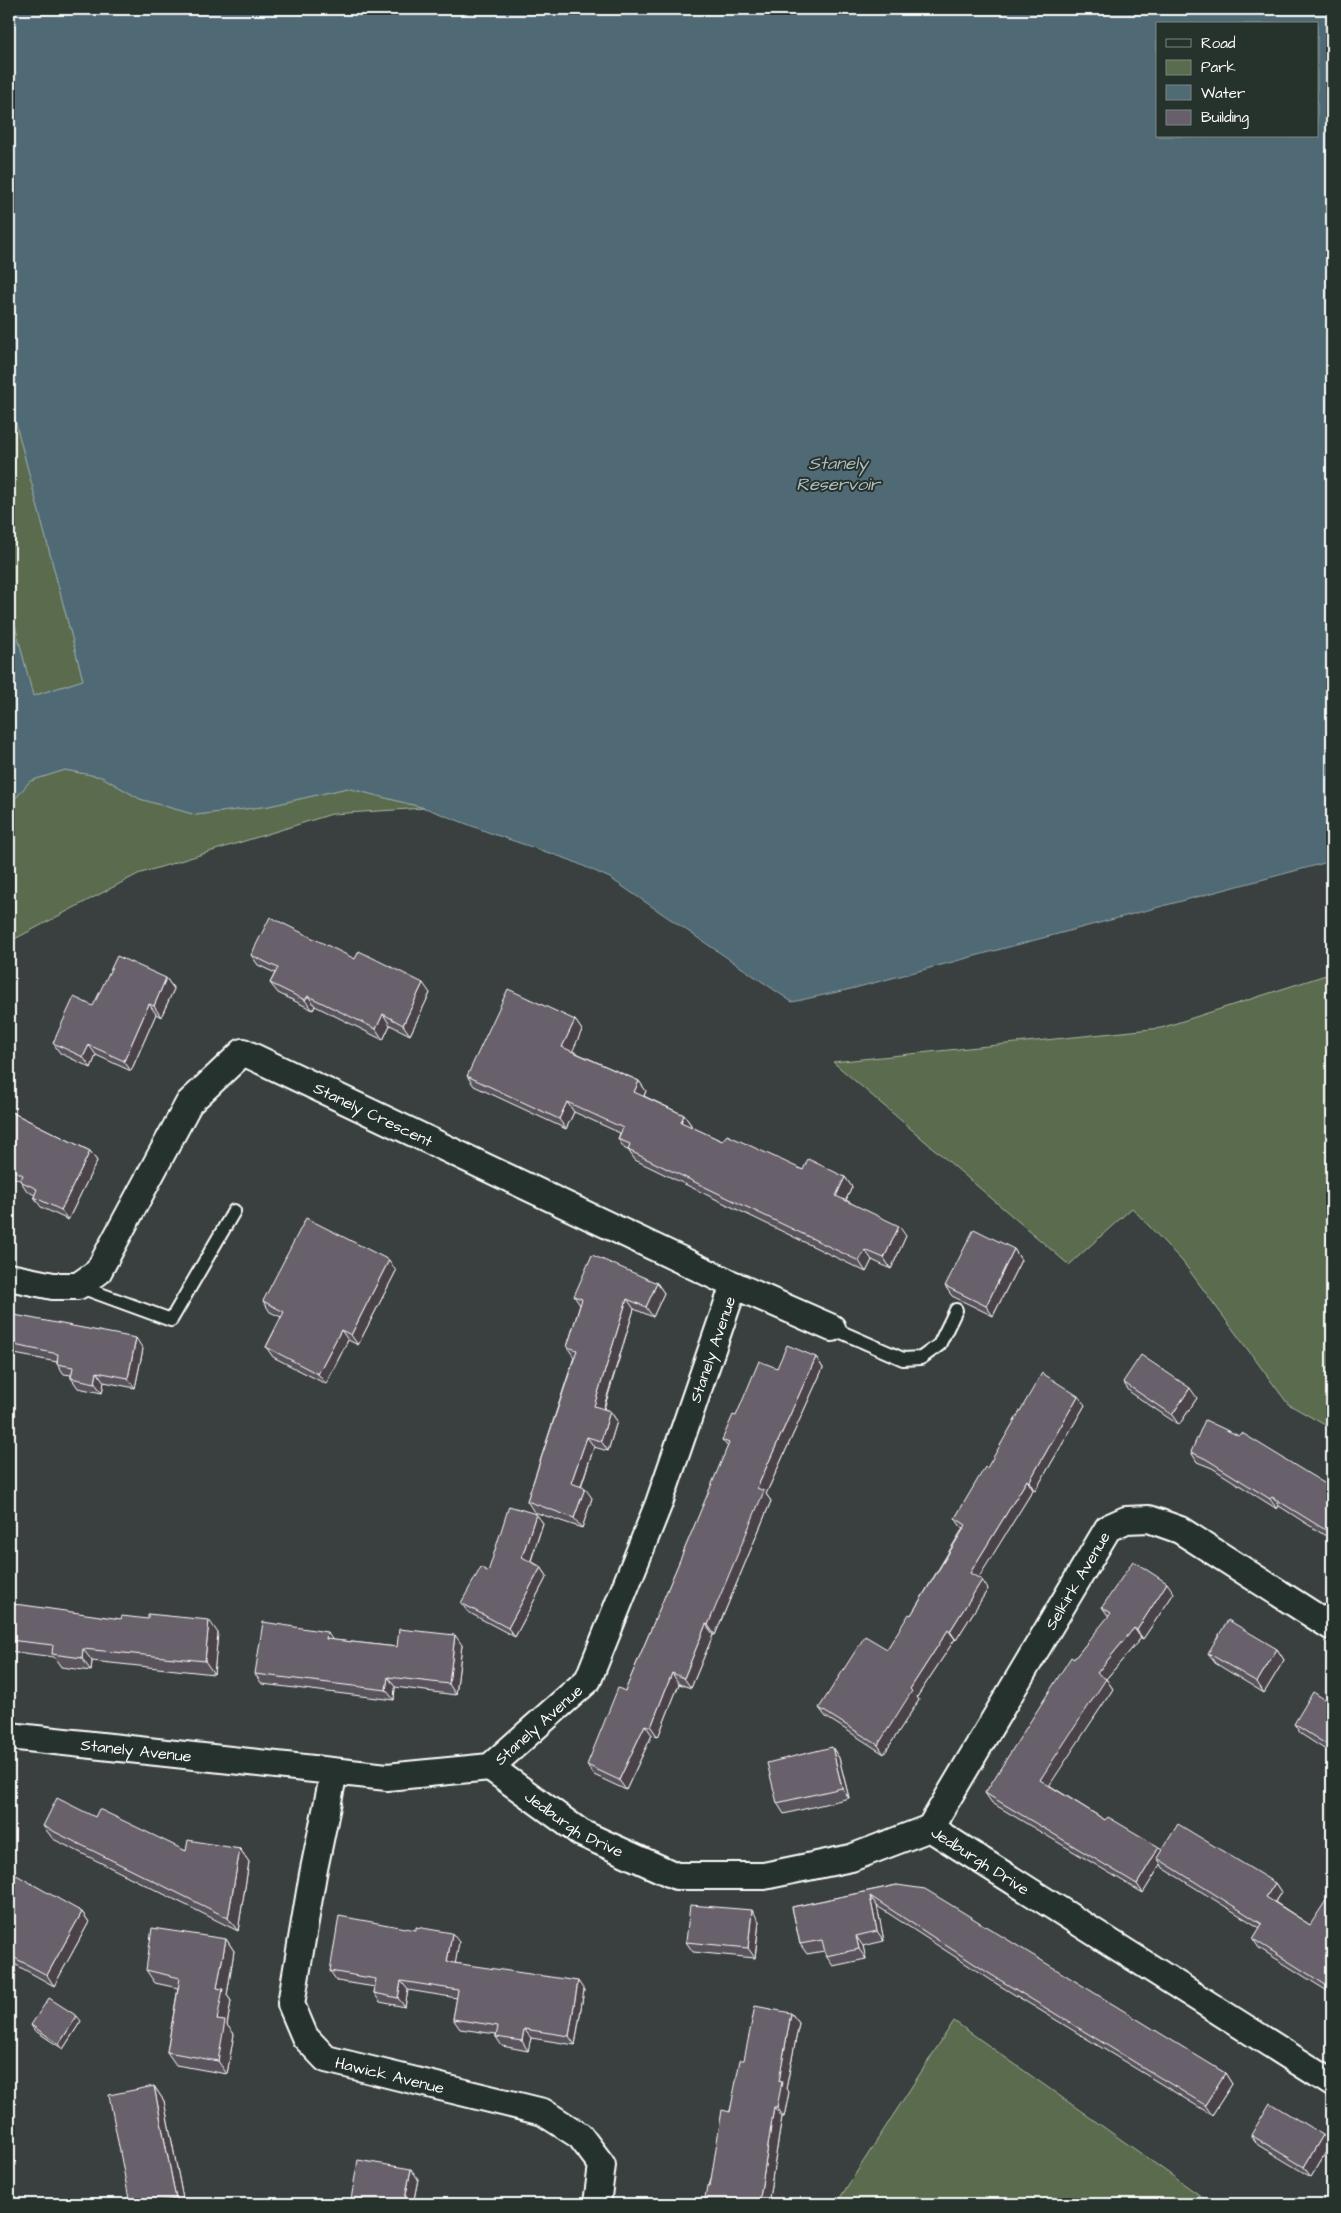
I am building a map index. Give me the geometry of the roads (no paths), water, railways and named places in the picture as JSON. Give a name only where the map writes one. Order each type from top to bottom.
[{"type":"street","name":"Stanely Crescent","points":[[78,1286],[98,1272],[189,1103],[243,1052],[734,1285],[832,1328]]},
{"type":"street","points":[[9,1277],[53,1286],[78,1286]]},
{"type":"street","name":"Stanely Avenue","points":[[9,1736],[388,1777],[490,1767],[588,1680],[660,1503],[734,1285]]},
{"type":"street","name":"Selkirk Avenue","points":[[930,1828],[1108,1528],[1126,1520],[1149,1519],[1180,1530],[1332,1627]]},
{"type":"street","name":"Jedburgh Drive","points":[[490,1767],[581,1833],[676,1876],[764,1876],[851,1858],[930,1828],[1332,2083]]},
{"type":"street","name":"Hawick Avenue","points":[[334,1772],[313,1874],[291,2004],[305,2037],[326,2059],[544,2112],[580,2136],[602,2165],[597,2204]]},
{"type":"lane","points":[[78,1286],[171,1320],[234,1211]]},
{"type":"lane","points":[[832,1328],[903,1359],[921,1358],[939,1345],[956,1310]]},
{"type":"water","name":"Stanely Reservoir","points":[[9,9],[1332,9],[1332,861],[851,989],[792,1002],[610,878],[570,860],[493,834],[425,808],[347,788],[269,806],[196,815],[140,799],[102,777],[65,770],[30,781],[9,806],[9,602],[33,696],[83,680],[9,397]]}]
